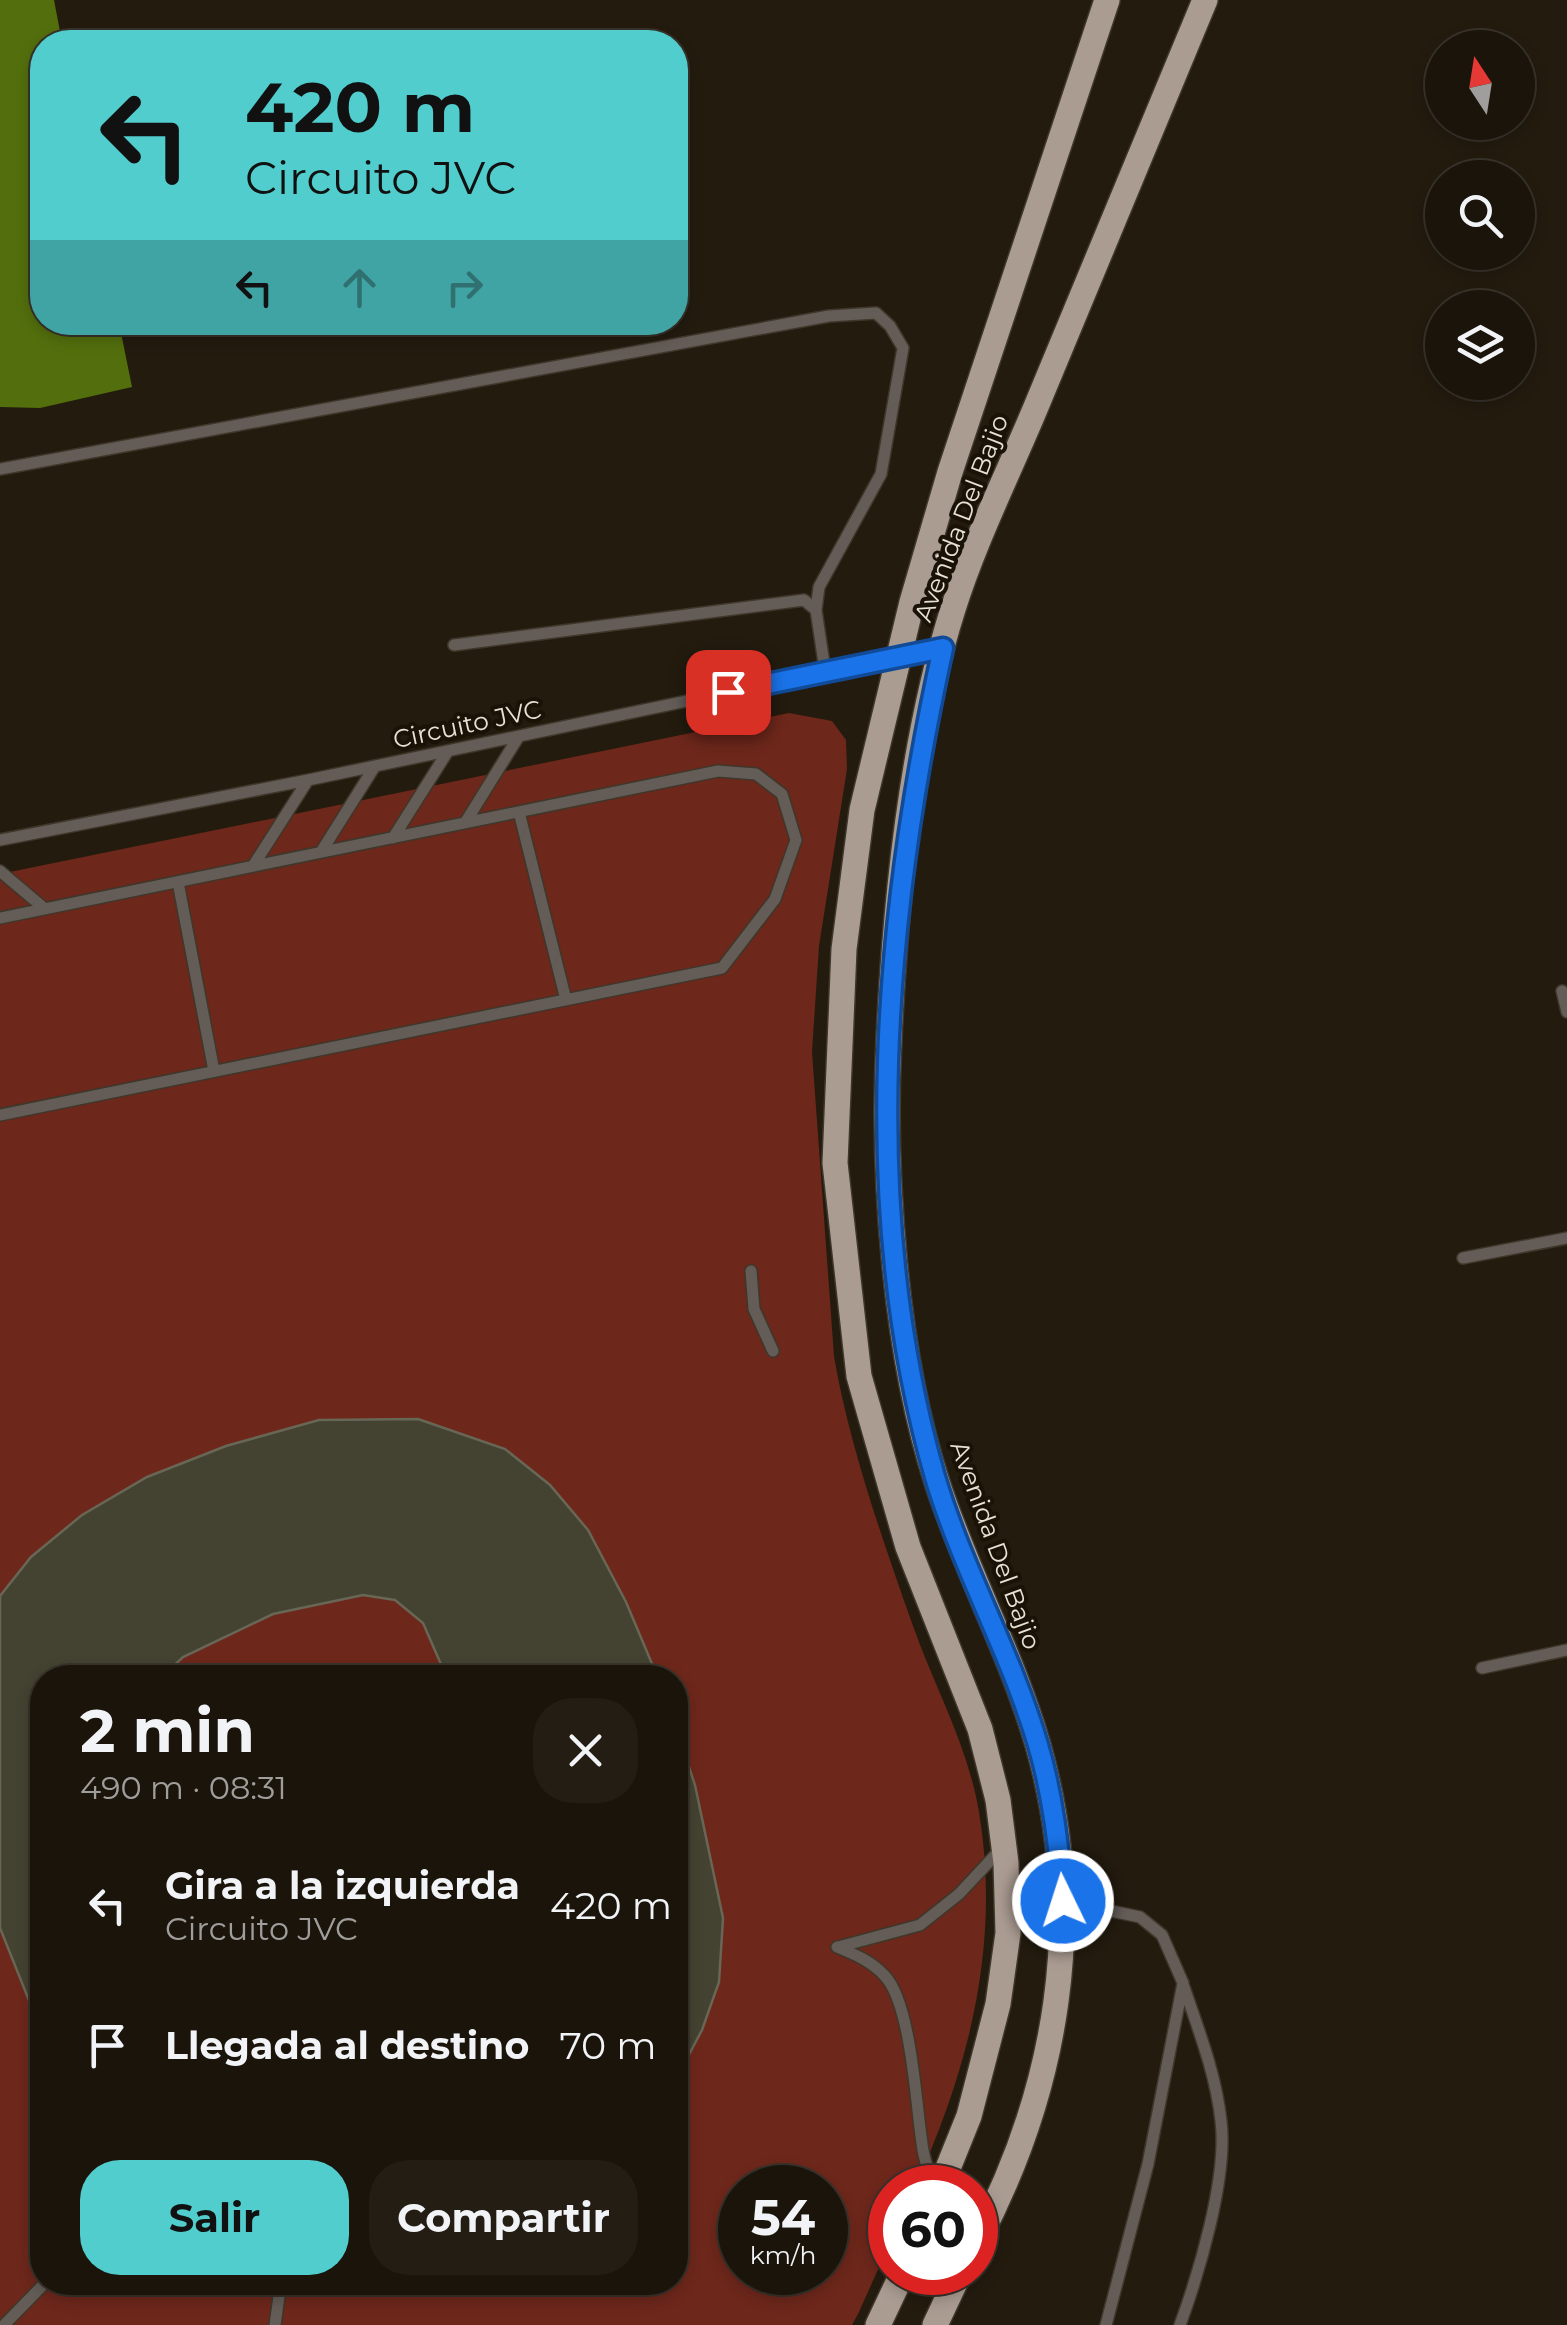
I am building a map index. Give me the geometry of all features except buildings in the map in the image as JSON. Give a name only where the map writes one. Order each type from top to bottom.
[{"type":"main road","name":"Avenida Del Bajio","points":[[947,2165],[969,2116],[998,2004],[1008,1933],[1004,1846],[998,1800],[980,1729],[908,1547],[859,1376],[837,1198],[844,949],[862,810],[950,472],[1107,0]]},
{"type":"main road","name":"Avenida Del Bajio","points":[[998,2202],[1054,2028],[1065,1926],[1058,1834],[1038,1744],[936,1479],[907,1357],[888,1176],[888,1034],[921,746],[953,608],[1205,0]]},
{"type":"main road","points":[[878,2325],[892,2295]]},
{"type":"main road","points":[[935,2325],[949,2295]]},
{"type":"lane","points":[[0,469],[829,316],[876,313],[904,348],[881,474],[819,588],[816,610],[826,670]]},
{"type":"lane","points":[[454,644],[804,600],[816,610]]},
{"type":"lane","name":"Circuito JVC","points":[[0,840],[943,648]]},
{"type":"lane","points":[[465,823],[520,736]]},
{"type":"lane","points":[[393,838],[448,751]]},
{"type":"lane","points":[[321,852],[375,766]]},
{"type":"lane","points":[[0,918],[718,771],[756,774],[782,794],[796,840],[775,899],[722,968],[0,1115]]},
{"type":"lane","points":[[254,866],[308,780]]},
{"type":"lane","points":[[519,812],[566,1000]]},
{"type":"lane","points":[[0,871],[45,909]]},
{"type":"lane","points":[[178,882],[214,1072]]},
{"type":"lane","points":[[1562,992],[1567,1012]]},
{"type":"lane","points":[[1463,1258],[1567,1238]]},
{"type":"lane","points":[[751,1271],[754,1308],[773,1351]]},
{"type":"lane","points":[[1482,1668],[1567,1650]]},
{"type":"lane","points":[[928,2165],[901,2002],[886,1976],[860,1956],[837,1947],[920,1925],[959,1894],[1004,1846]]},
{"type":"lane","points":[[1063,1901],[1140,1917],[1162,1935],[1210,2062],[1222,2125],[1203,2259],[1180,2325]]},
{"type":"lane","points":[[1106,2325],[1148,2164],[1183,1983]]},
{"type":"lane","points":[[4,2325],[33,2295]]},
{"type":"lane","points":[[275,2325],[278,2295]]},
{"type":"shaded area","points":[[0,0],[54,0],[60,30],[30,30],[30,335],[121,335],[132,387],[40,408],[0,407]]},
{"type":"shaded area","points":[[789,713],[832,721],[846,740],[847,769],[819,946],[812,1052],[834,1356],[848,1424],[879,1527],[974,1788],[985,1861],[986,1910],[976,2004],[965,2051],[924,2165],[868,2165],[868,2292],[852,2325],[0,2325],[0,874]]},
{"type":"route","points":[[728,692],[943,648],[921,746],[903,881],[888,1034],[888,1176],[907,1357],[936,1479],[1038,1744],[1058,1834],[1063,1901]]}]
